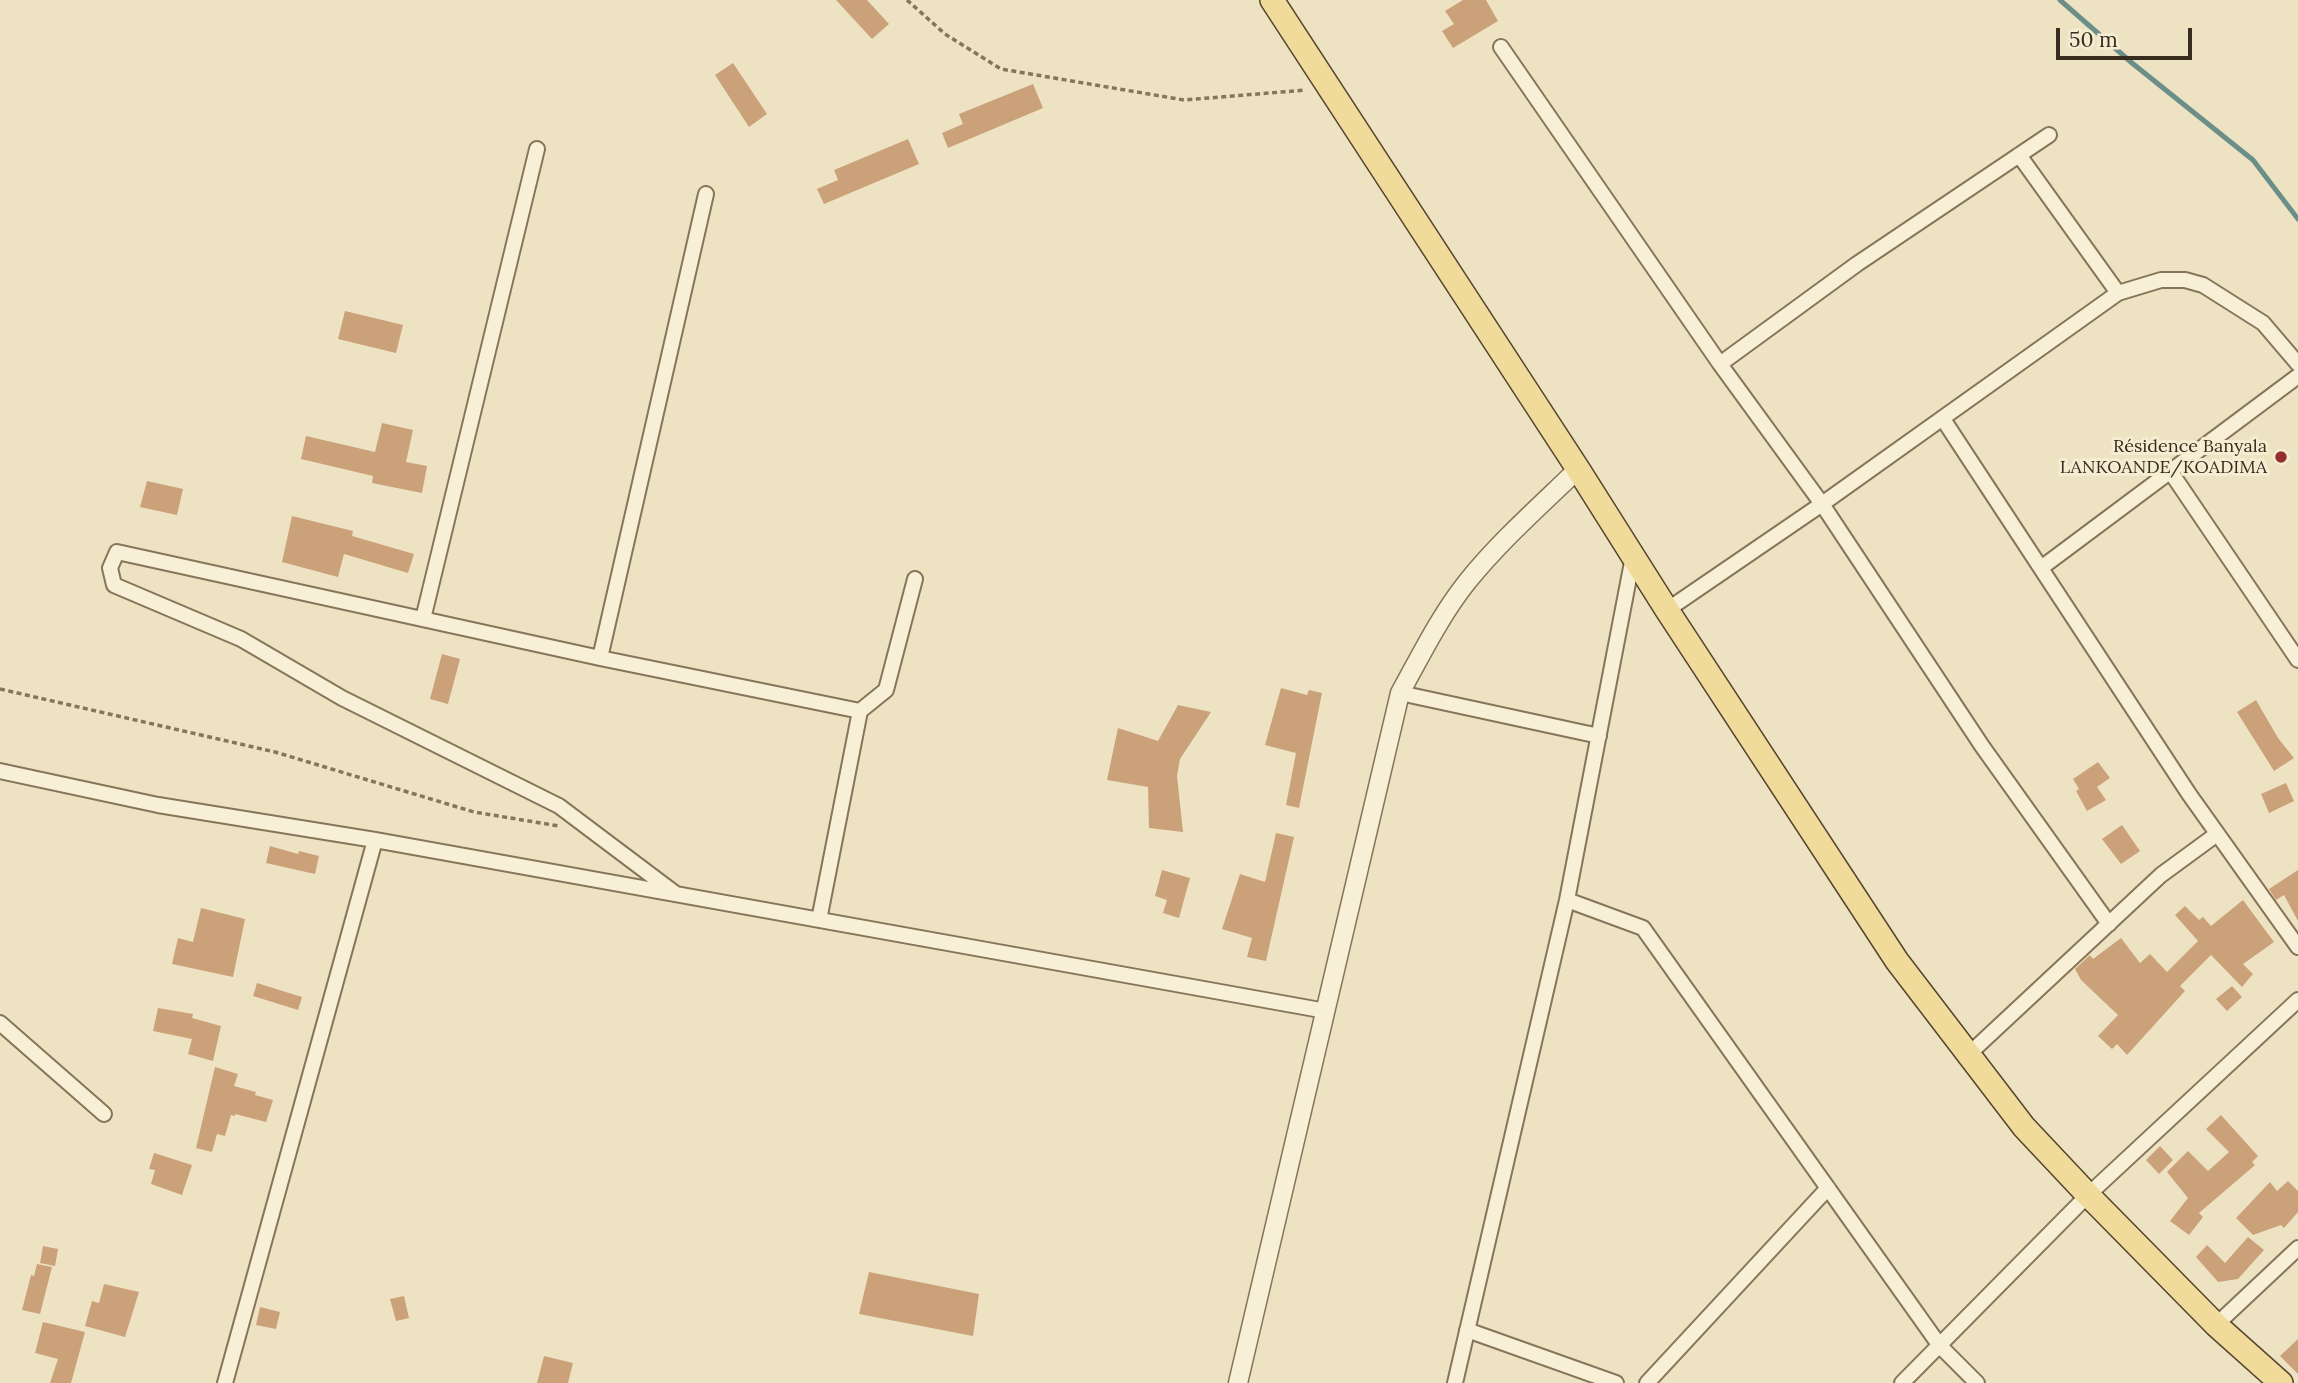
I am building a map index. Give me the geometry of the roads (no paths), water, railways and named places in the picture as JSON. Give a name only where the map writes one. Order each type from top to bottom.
[{"type":"main road","points":[[1272,0],[1897,961],[2025,1127],[2216,1325],[2281,1383]]},
{"type":"street","points":[[1501,47],[1720,364],[1822,504],[1982,746],[2109,924]]},
{"type":"street","points":[[1720,364],[1857,264],[2049,135]]},
{"type":"street","points":[[423,619],[537,149]]},
{"type":"street","points":[[2019,155],[2118,293]]},
{"type":"street","points":[[600,659],[706,194]]},
{"type":"street","points":[[1667,610],[1943,419],[2118,293],[2161,280],[2185,280],[2203,285],[2263,323],[2298,363]]},
{"type":"street","points":[[2041,568],[2298,376]]},
{"type":"street","points":[[1943,419],[2217,834],[2298,947]]},
{"type":"street","points":[[1238,1383],[1400,693],[1441,619],[1466,583],[1495,550],[1578,469]]},
{"type":"street","points":[[2170,471],[2298,660]]},
{"type":"street","points":[[676,894],[559,806],[342,698],[241,639],[114,585],[110,568],[117,552],[600,659],[860,711]]},
{"type":"street","points":[[1455,1383],[1567,900],[1633,555]]},
{"type":"street","points":[[818,920],[860,711],[886,690],[915,579]]},
{"type":"street","points":[[1400,693],[1599,736]]},
{"type":"street","points":[[0,771],[158,806],[374,840],[1326,1011]]},
{"type":"street","points":[[1969,1054],[2161,876],[2217,834]]},
{"type":"street","points":[[225,1383],[374,840]]},
{"type":"street","points":[[1567,900],[1643,928],[1940,1346],[1978,1383]]},
{"type":"street","points":[[1902,1383],[2088,1195],[2297,1002]]},
{"type":"street","points":[[0,1023],[104,1114]]},
{"type":"street","points":[[1647,1383],[1828,1188]]},
{"type":"street","points":[[2216,1325],[2298,1248]]},
{"type":"street","points":[[1467,1329],[1616,1383]]},
{"type":"waterway","points":[[2060,0],[2132,63],[2253,160],[2298,219]]},
{"type":"place","name":"Résidence Banyala LANKOANDE/KOADIMA","points":[[2281,457]]}]
